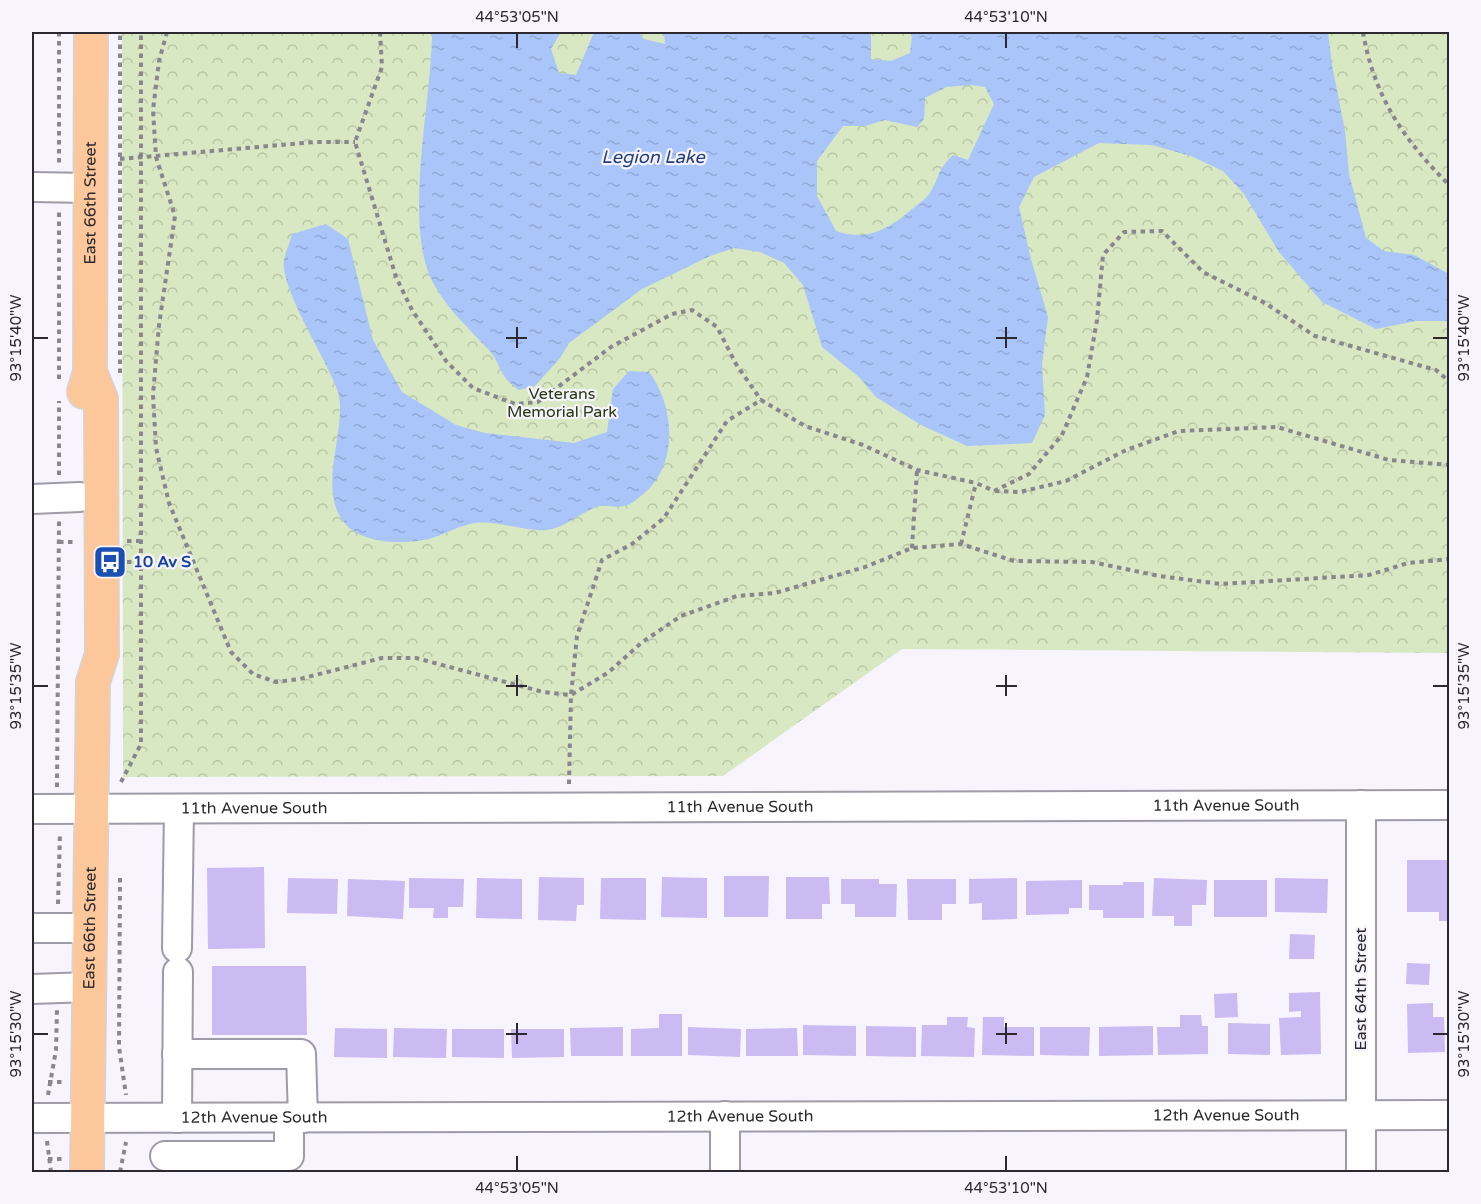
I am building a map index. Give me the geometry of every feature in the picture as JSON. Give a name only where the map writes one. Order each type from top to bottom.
[{"type":"main road","name":"East 66th Street","points":[[87,1173],[90,987],[60,928],[92,808],[93,682],[102,654],[101,399],[90,372],[60,187],[91,32]]},
{"type":"main road","name":"East 66th Street","points":[[90,372],[57,498],[82,653],[93,682]]},
{"type":"street","name":"East 64th Street","points":[[1361,805],[1361,1173]]},
{"type":"street","name":"11th Avenue South","points":[[45,809],[1449,805]]},
{"type":"street","points":[[177,1054],[301,1054],[296,1118],[289,1165],[165,1165],[177,1054],[179,809]]},
{"type":"street","points":[[44,988],[90,987]]},
{"type":"street","name":"12th Avenue South","points":[[42,1118],[1449,1115]]},
{"type":"street","points":[[725,1116],[725,1173]]},
{"type":"street","points":[[228,1118],[229,1165]]},
{"type":"path","points":[[59,32],[59,384]]},
{"type":"path","points":[[121,782],[141,744],[141,32]]},
{"type":"path","points":[[167,32],[159,61],[153,110],[156,157],[175,216],[159,325],[153,395],[156,448],[169,503],[231,652],[253,674],[276,682],[300,679],[382,658],[416,658],[543,692],[572,695],[609,672],[641,643],[681,616],[737,596],[775,593],[865,567],[912,548],[961,544],[1014,561],[1092,562],[1159,576],[1221,584],[1369,575],[1408,563],[1449,560]]},
{"type":"path","points":[[380,32],[382,67],[355,142],[396,276],[412,310],[446,361],[473,388],[515,404],[538,402],[611,347],[672,314],[692,310],[717,327],[736,364],[761,399],[805,426],[862,445],[917,470],[976,483],[994,491],[1020,492],[1066,481],[1126,450],[1179,431],[1277,427],[1389,460],[1449,465]]},
{"type":"path","points":[[1363,32],[1378,91],[1416,152],[1449,186]]},
{"type":"path","points":[[120,159],[141,159],[315,142],[355,142]]},
{"type":"path","points":[[994,491],[1029,474],[1062,435],[1087,377],[1097,320],[1103,255],[1124,232],[1162,231],[1203,272],[1265,303],[1315,336],[1436,370],[1449,382]]},
{"type":"path","points":[[59,396],[45,809],[60,928]]},
{"type":"path","points":[[569,809],[572,695],[577,636],[602,560],[632,544],[664,518],[727,421],[761,399]]},
{"type":"path","points":[[912,548],[917,470]]},
{"type":"path","points":[[961,544],[976,483]]},
{"type":"path","points":[[120,874],[119,1047],[126,1096]]},
{"type":"path","points":[[44,988],[56,1050],[42,1118],[51,1173]]},
{"type":"path","points":[[120,1173],[127,1139]]},
{"type":"green space","name":"Veterans Memorial Park","points":[[122,32],[1449,32],[1449,653],[902,649],[723,776],[123,777]]},
{"type":"water","name":"Legion Lake","points":[[432,32],[561,32],[551,49],[559,73],[576,75],[594,32],[638,32],[644,39],[665,44],[664,32],[871,32],[871,59],[891,61],[910,53],[912,35],[909,32],[1328,32],[1345,131],[1349,174],[1366,238],[1384,251],[1414,255],[1449,274],[1449,321],[1416,321],[1376,329],[1322,302],[1279,252],[1244,194],[1223,171],[1191,156],[1152,145],[1099,143],[1034,177],[1019,207],[1048,317],[1042,364],[1045,415],[1032,443],[967,446],[921,425],[876,397],[859,377],[822,347],[803,285],[784,263],[760,252],[734,248],[710,256],[642,289],[569,343],[560,358],[535,386],[519,390],[507,380],[492,354],[443,299],[432,281],[424,256],[419,194]],"holes":[[[972,85],[985,87],[994,104],[968,160],[953,155],[943,166],[927,196],[886,228],[858,235],[836,231],[817,196],[817,161],[843,126],[865,126],[885,120],[917,127],[924,119],[925,98],[946,87]]]},
{"type":"water","points":[[326,224],[348,239],[373,340],[402,392],[456,425],[485,433],[574,443],[607,432],[613,389],[629,371],[649,372],[664,402],[669,436],[662,469],[654,483],[629,504],[620,507],[596,507],[560,526],[547,530],[475,523],[432,538],[397,542],[372,539],[351,529],[343,521],[332,490],[340,419],[337,389],[296,305],[285,273],[284,260],[292,234]]},
{"type":"building","points":[[1407,860],[1448,860],[1450,921],[1439,921],[1439,912],[1407,912]]},
{"type":"building","points":[[264,867],[265,948],[208,949],[207,868]]},
{"type":"building","points":[[724,876],[769,876],[768,917],[724,917]]},
{"type":"building","points":[[539,877],[584,878],[584,905],[577,905],[576,921],[538,920]]},
{"type":"building","points":[[662,877],[707,878],[707,918],[661,917]]},
{"type":"building","points":[[786,877],[829,877],[830,904],[822,904],[822,919],[786,919]]},
{"type":"building","points":[[288,878],[338,879],[337,914],[287,913]]},
{"type":"building","points":[[409,878],[464,879],[463,907],[448,907],[448,918],[433,918],[434,908],[409,908]]},
{"type":"building","points":[[477,878],[522,879],[522,919],[476,918]]},
{"type":"building","points":[[601,878],[646,878],[646,920],[600,919]]},
{"type":"building","points":[[1017,878],[1017,919],[982,920],[982,903],[969,904],[969,879]]},
{"type":"building","points":[[1154,878],[1207,880],[1206,905],[1192,905],[1192,926],[1174,926],[1174,916],[1152,916]]},
{"type":"building","points":[[1275,878],[1328,879],[1327,913],[1275,912]]},
{"type":"building","points":[[348,879],[405,881],[403,919],[347,916]]},
{"type":"building","points":[[841,879],[879,879],[879,884],[897,884],[896,917],[855,917],[855,904],[841,904]]},
{"type":"building","points":[[907,879],[956,879],[956,904],[942,904],[942,920],[908,920]]},
{"type":"building","points":[[1082,880],[1082,908],[1069,908],[1069,914],[1026,915],[1026,881]]},
{"type":"building","points":[[1214,880],[1267,880],[1267,917],[1214,917]]},
{"type":"building","points":[[1123,882],[1144,882],[1144,918],[1103,918],[1103,910],[1089,910],[1089,885],[1123,885]]},
{"type":"building","points":[[1290,934],[1315,935],[1314,959],[1289,959]]},
{"type":"building","points":[[1407,963],[1430,964],[1429,985],[1406,984]]},
{"type":"building","points":[[212,966],[306,966],[307,1035],[212,1035]]},
{"type":"building","points":[[1320,992],[1321,1054],[1281,1055],[1279,1018],[1301,1017],[1301,1011],[1289,1012],[1289,993]]},
{"type":"building","points":[[1237,993],[1238,1017],[1215,1018],[1214,994]]},
{"type":"building","points":[[1433,1003],[1433,1017],[1444,1017],[1445,1052],[1408,1053],[1407,1004]]},
{"type":"building","points":[[659,1014],[682,1014],[682,1056],[631,1056],[631,1029],[659,1028]]},
{"type":"building","points":[[1180,1015],[1201,1015],[1202,1026],[1208,1026],[1208,1054],[1158,1055],[1157,1027],[1180,1027]]},
{"type":"building","points":[[947,1017],[968,1017],[967,1027],[975,1028],[974,1057],[921,1056],[922,1025],[947,1025]]},
{"type":"building","points":[[983,1017],[1004,1017],[1004,1027],[1034,1027],[1034,1056],[982,1055]]},
{"type":"building","points":[[1228,1023],[1270,1024],[1270,1055],[1228,1054]]},
{"type":"building","points":[[803,1025],[856,1026],[856,1056],[803,1055]]},
{"type":"building","points":[[866,1026],[916,1027],[916,1057],[866,1056]]},
{"type":"building","points":[[1153,1026],[1153,1055],[1099,1056],[1099,1027]]},
{"type":"building","points":[[623,1027],[623,1056],[571,1056],[570,1028]]},
{"type":"building","points":[[688,1027],[741,1029],[740,1057],[688,1055]]},
{"type":"building","points":[[1040,1027],[1090,1027],[1089,1056],[1040,1055]]},
{"type":"building","points":[[335,1028],[387,1029],[387,1058],[334,1057]]},
{"type":"building","points":[[394,1028],[447,1029],[446,1058],[393,1057]]},
{"type":"building","points":[[797,1028],[798,1056],[746,1056],[746,1029]]},
{"type":"building","points":[[452,1029],[504,1029],[504,1058],[452,1057]]},
{"type":"building","points":[[511,1029],[564,1029],[564,1057],[512,1058]]},
{"type":"place","name":"10 Av S","points":[[110,562]]}]
